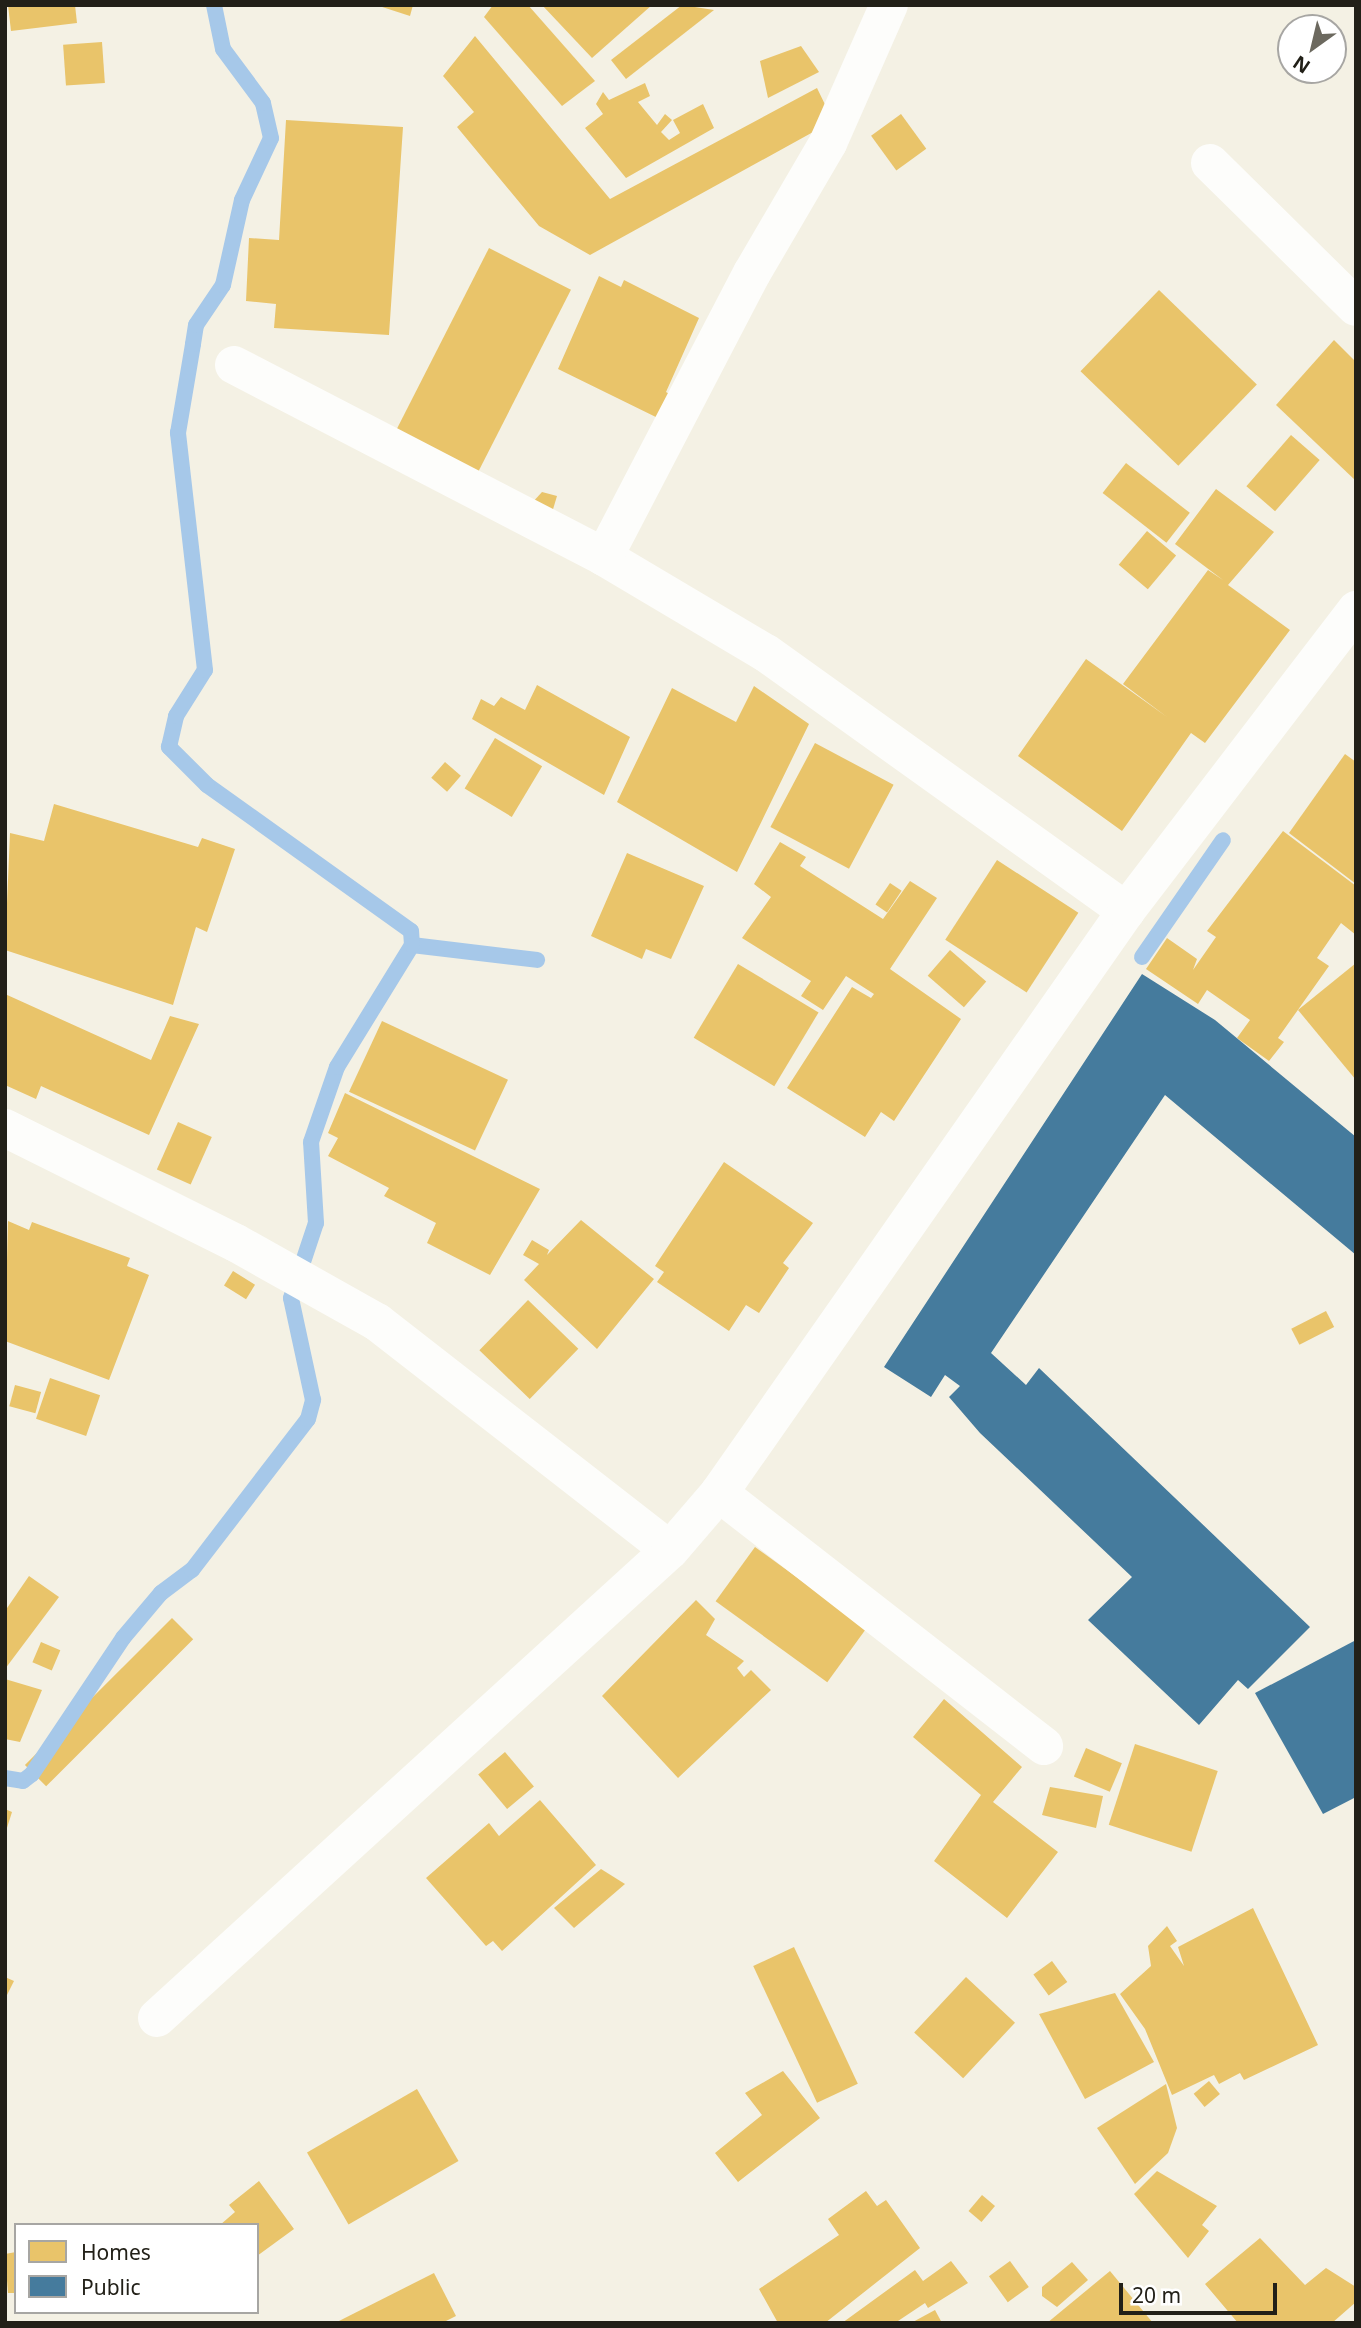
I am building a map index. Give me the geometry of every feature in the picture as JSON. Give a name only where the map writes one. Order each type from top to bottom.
[{"type":"street","points":[[604,556],[752,273],[828,144],[889,5]]},
{"type":"street","points":[[1210,163],[1356,307]]},
{"type":"street","points":[[233,365],[604,556],[766,653],[1126,911]]},
{"type":"street","points":[[157,2018],[670,1550],[719,1493],[1126,911],[1356,610]]},
{"type":"street","points":[[5,1128],[236,1243],[377,1322],[670,1550]]},
{"type":"street","points":[[719,1493],[1044,1746]]},
{"type":"building: Homes","points":[[8,5],[75,5],[77,23],[11,31]]},
{"type":"building: Homes","points":[[376,5],[413,5],[410,16]]},
{"type":"building: Homes","points":[[493,5],[528,5],[595,81],[562,106],[484,17]]},
{"type":"building: Homes","points":[[542,5],[652,5],[592,58]]},
{"type":"building: Homes","points":[[682,5],[714,10],[626,79],[611,60]]},
{"type":"building: Homes","points":[[475,36],[610,199],[817,88],[833,121],[590,255],[539,226],[457,127],[474,112],[443,76]]},
{"type":"building: Homes","points":[[102,42],[105,83],[66,86],[63,45]]},
{"type":"building: Homes","points":[[801,46],[819,72],[768,98],[760,61]]},
{"type":"building: Homes","points":[[645,83],[650,96],[638,102],[657,125],[665,114],[672,120],[661,132],[669,140],[680,133],[673,120],[703,104],[714,128],[626,178],[585,128],[603,114],[596,104],[603,92],[609,100]]},
{"type":"building: Homes","points":[[901,114],[926,149],[896,171],[871,136]]},
{"type":"building: Homes","points":[[286,120],[403,127],[389,335],[274,328],[276,304],[246,301],[249,238],[279,240]]},
{"type":"building: Homes","points":[[489,248],[571,290],[476,476],[394,434]]},
{"type":"building: Homes","points":[[599,276],[621,287],[624,280],[699,318],[666,392],[677,399],[666,422],[558,369]]},
{"type":"building: Homes","points":[[1159,290],[1257,384],[1178,466],[1081,371]]},
{"type":"building: Homes","points":[[1334,340],[1356,362],[1356,481],[1276,405]]},
{"type":"building: Homes","points":[[1291,435],[1320,460],[1275,511],[1246,486]]},
{"type":"building: Homes","points":[[1126,463],[1190,513],[1166,543],[1103,493]]},
{"type":"building: Homes","points":[[1216,489],[1274,532],[1228,585],[1290,630],[1205,743],[1191,733],[1122,831],[1018,756],[1086,659],[1167,717],[1123,684],[1208,570],[1223,580],[1175,544]]},
{"type":"building: Homes","points":[[542,492],[557,496],[551,516],[531,504]]},
{"type":"building: Homes","points":[[1147,531],[1176,555],[1148,589],[1119,565]]},
{"type":"building: Homes","points":[[537,685],[630,737],[604,795],[472,719],[481,699],[494,706],[501,697],[525,710]]},
{"type":"building: Homes","points":[[754,686],[809,724],[737,872],[617,802],[672,688],[736,722]]},
{"type":"building: Homes","points":[[495,738],[542,766],[512,817],[465,789]]},
{"type":"building: Homes","points":[[815,743],[894,785],[849,869],[770,827]]},
{"type":"building: Homes","points":[[1345,754],[1356,762],[1356,884],[1289,833]]},
{"type":"building: Homes","points":[[445,762],[461,776],[447,792],[431,778]]},
{"type":"building: Homes","points":[[54,804],[198,847],[202,838],[235,849],[207,932],[196,927],[173,1005],[5,950],[10,833],[44,841]]},
{"type":"building: Homes","points":[[1283,831],[1356,886],[1356,935],[1341,923],[1317,958],[1329,966],[1278,1038],[1284,1042],[1269,1061],[1237,1038],[1250,1020],[1207,990],[1198,1004],[1146,969],[1167,938],[1197,959],[1193,970],[1216,937],[1207,931]]},
{"type":"building: Homes","points":[[780,842],[806,857],[800,866],[883,919],[910,881],[937,898],[890,969],[961,1019],[894,1121],[881,1112],[865,1137],[787,1088],[852,987],[871,998],[874,994],[846,976],[823,1010],[801,996],[811,981],[742,938],[771,897],[754,884]]},
{"type":"building: Homes","points":[[627,853],[704,886],[671,959],[646,949],[642,959],[591,936]]},
{"type":"building: Homes","points":[[997,860],[1078,913],[1027,993],[945,940]]},
{"type":"building: Homes","points":[[890,883],[902,891],[887,912],[875,905]]},
{"type":"building: Homes","points":[[950,950],[986,981],[964,1007],[928,976]]},
{"type":"building: Homes","points":[[1356,963],[1356,1080],[1298,1010]]},
{"type":"building: Homes","points":[[738,964],[819,1012],[774,1086],[694,1038]]},
{"type":"building: Homes","points":[[5,994],[151,1060],[170,1016],[199,1024],[149,1135],[41,1086],[36,1099],[5,1085]]},
{"type":"building: Homes","points":[[382,1021],[508,1080],[475,1150],[349,1092]]},
{"type":"building: Homes","points":[[345,1093],[540,1189],[490,1275],[427,1243],[436,1223],[384,1196],[389,1188],[328,1156],[338,1138],[328,1133]]},
{"type":"building: Homes","points":[[178,1122],[212,1137],[191,1185],[157,1170]]},
{"type":"building: Homes","points":[[724,1162],[813,1223],[783,1263],[789,1268],[759,1313],[746,1305],[729,1331],[657,1282],[664,1272],[655,1266]]},
{"type":"building: Homes","points":[[581,1220],[654,1279],[597,1349],[524,1280],[539,1264],[523,1255],[532,1240],[549,1250],[547,1255]]},
{"type":"building: Homes","points":[[8,1221],[29,1230],[32,1222],[130,1258],[127,1266],[149,1275],[109,1380],[5,1341]]},
{"type":"building: Homes","points":[[233,1271],[255,1285],[246,1299],[224,1285]]},
{"type":"building: Homes","points":[[528,1300],[578,1349],[530,1399],[479,1350]]},
{"type":"building: Homes","points":[[1326,1311],[1334,1327],[1299,1345],[1291,1329]]},
{"type":"building: Homes","points":[[50,1378],[100,1395],[86,1436],[36,1419]]},
{"type":"building: Homes","points":[[15,1385],[41,1392],[35,1413],[9,1406]]},
{"type":"building: Homes","points":[[755,1547],[867,1628],[827,1682],[716,1601]]},
{"type":"building: Homes","points":[[29,1576],[59,1597],[5,1669],[5,1611]]},
{"type":"building: Homes","points":[[696,1600],[715,1619],[706,1635],[744,1661],[737,1668],[744,1677],[751,1670],[771,1690],[678,1778],[602,1696]]},
{"type":"building: Homes","points":[[172,1618],[193,1639],[46,1786],[25,1765]]},
{"type":"building: Homes","points":[[41,1642],[60,1650],[52,1670],[32,1662]]},
{"type":"building: Homes","points":[[5,1679],[42,1690],[20,1742],[5,1739]]},
{"type":"building: Homes","points":[[944,1699],[1022,1767],[993,1802],[1058,1852],[1007,1918],[934,1861],[981,1795],[913,1737]]},
{"type":"building: Homes","points":[[1135,1744],[1218,1771],[1191,1852],[1109,1825]]},
{"type":"building: Homes","points":[[1086,1748],[1122,1763],[1110,1792],[1074,1777]]},
{"type":"building: Homes","points":[[505,1752],[534,1786],[507,1809],[478,1774]]},
{"type":"building: Homes","points":[[1050,1787],[1103,1796],[1096,1828],[1042,1815]]},
{"type":"building: Homes","points":[[540,1800],[596,1865],[502,1951],[493,1941],[486,1946],[426,1878],[489,1823],[499,1836]]},
{"type":"building: Homes","points":[[5,1809],[12,1812],[6,1831],[5,1831]]},
{"type":"building: Homes","points":[[601,1869],[625,1884],[574,1928],[554,1908]]},
{"type":"building: Homes","points":[[1253,1908],[1318,2045],[1244,2080],[1240,2073],[1219,2084],[1214,2075],[1172,2095],[1145,2029],[1120,1994],[1151,1966],[1148,1946],[1167,1926],[1177,1941],[1170,1946],[1184,1966],[1178,1947]]},
{"type":"building: Homes","points":[[794,1947],[858,2084],[817,2103],[753,1966]]},
{"type":"building: Homes","points":[[1052,1961],[1067,1982],[1049,1996],[1033,1975]]},
{"type":"building: Homes","points":[[5,1977],[14,1981],[5,1999]]},
{"type":"building: Homes","points":[[966,1977],[1015,2023],[963,2078],[914,2033]]},
{"type":"building: Homes","points":[[1115,1993],[1154,2062],[1085,2099],[1039,2014]]},
{"type":"building: Homes","points":[[783,2071],[820,2118],[738,2182],[715,2153],[762,2115],[745,2093]]},
{"type":"building: Homes","points":[[1209,2081],[1220,2094],[1205,2107],[1194,2094]]},
{"type":"building: Homes","points":[[1166,2084],[1177,2128],[1168,2153],[1135,2184],[1097,2128]]},
{"type":"building: Homes","points":[[417,2089],[458,2161],[349,2224],[307,2152]]},
{"type":"building: Homes","points":[[1157,2171],[1217,2206],[1202,2225],[1209,2231],[1188,2258],[1134,2194]]},
{"type":"building: Homes","points":[[259,2181],[294,2229],[259,2255],[259,2223],[222,2223],[235,2212],[229,2205]]},
{"type":"building: Homes","points":[[866,2191],[877,2206],[886,2200],[920,2248],[825,2323],[778,2323],[759,2289],[839,2235],[828,2219]]},
{"type":"building: Homes","points":[[982,2195],[995,2206],[982,2222],[969,2211]]},
{"type":"building: Homes","points":[[1260,2238],[1305,2285],[1326,2268],[1356,2287],[1356,2302],[1332,2323],[1238,2323],[1205,2284]]},
{"type":"building: Homes","points":[[14,2252],[14,2293],[8,2293],[5,2254]]},
{"type":"building: Homes","points":[[951,2261],[968,2283],[928,2308],[925,2303],[895,2323],[842,2323],[915,2270],[923,2281]]},
{"type":"building: Homes","points":[[1010,2261],[1029,2287],[1008,2302],[989,2276]]},
{"type":"building: Homes","points":[[1072,2262],[1088,2280],[1057,2307],[1042,2296],[1042,2287]]},
{"type":"building: Homes","points":[[1110,2271],[1153,2323],[1047,2323]]},
{"type":"building: Homes","points":[[434,2273],[456,2316],[442,2323],[335,2323]]},
{"type":"building: Homes","points":[[935,2310],[942,2323],[911,2323]]},
{"type":"building: Public","points":[[1142,974],[1215,1020],[1356,1137],[1356,1255],[1165,1095],[991,1353],[1026,1385],[1039,1368],[1310,1627],[1248,1689],[1238,1680],[1199,1725],[1088,1620],[1132,1577],[980,1433],[949,1397],[960,1386],[945,1375],[931,1397],[884,1367]]},
{"type":"building: Public","points":[[1356,1640],[1356,1797],[1323,1814],[1255,1693]]},
{"type":"waterway","points":[[5,1778],[23,1781],[32,1774],[123,1638],[161,1593],[192,1570],[308,1419],[313,1400],[291,1298],[316,1223],[311,1142],[337,1067],[412,945],[411,931],[207,785],[169,747],[176,716],[205,670],[178,433],[196,325],[223,285],[242,200],[271,138],[263,103],[223,49],[214,5]]},
{"type":"waterway","points":[[1142,957],[1223,840]]},
{"type":"waterway","points":[[412,945],[537,960]]}]
